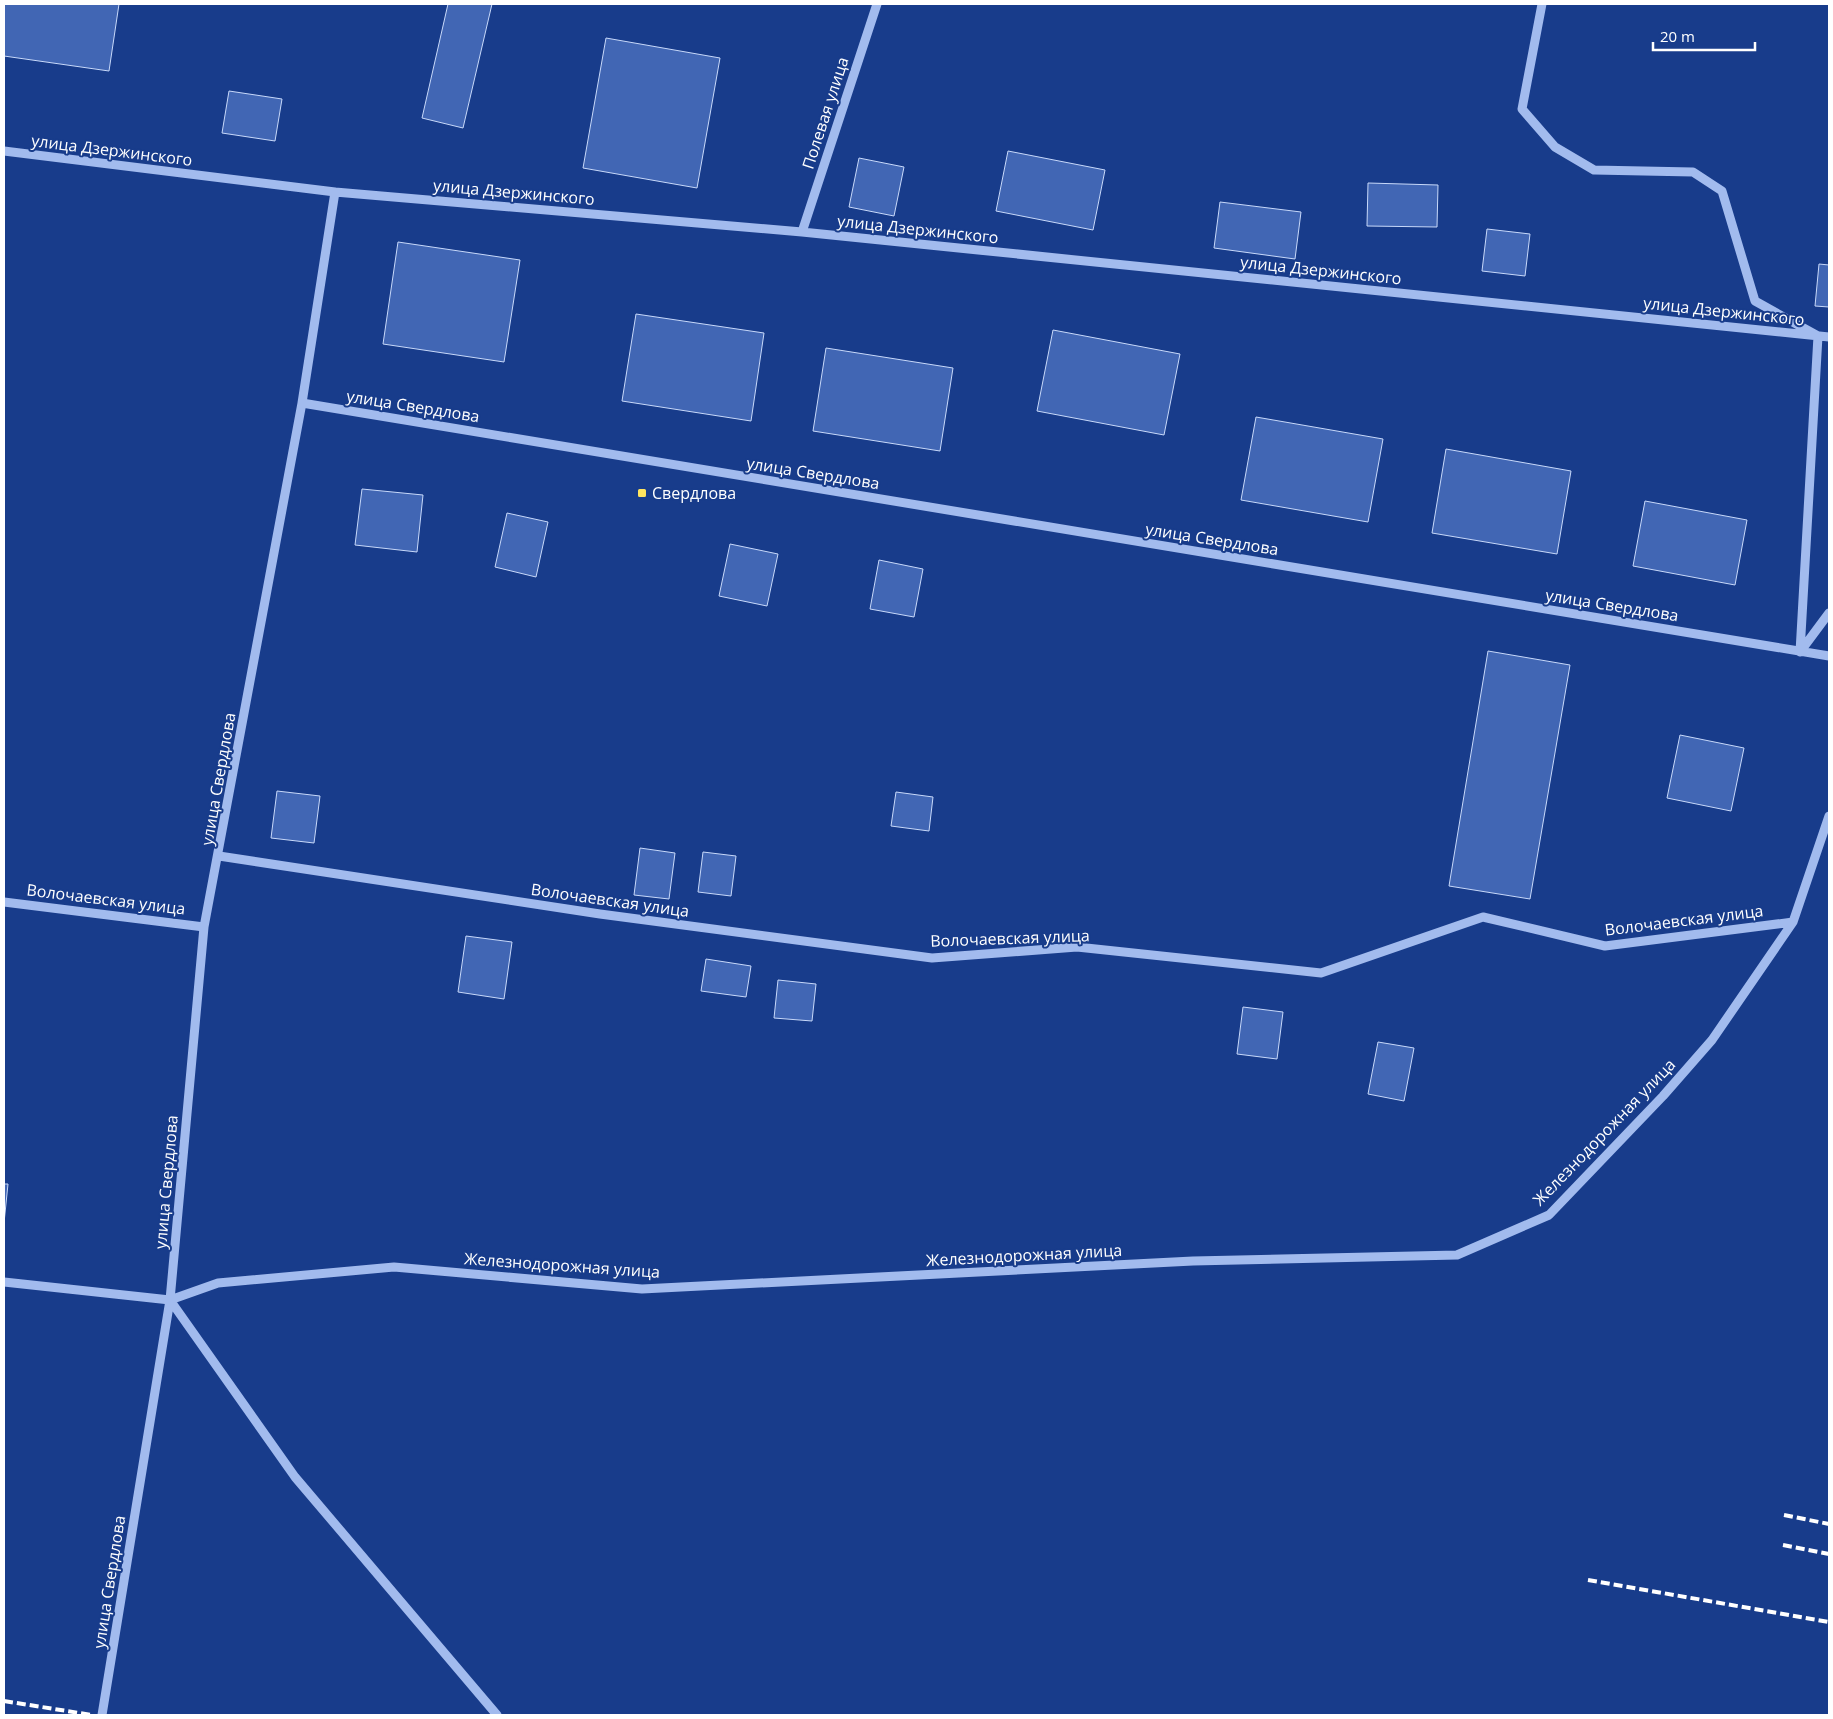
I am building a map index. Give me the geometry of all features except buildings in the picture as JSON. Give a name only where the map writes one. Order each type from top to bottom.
[{"type":"street","name":"Полевая улица","points":[[802,232],[877,4]]},
{"type":"street","points":[[1542,4],[1522,109],[1555,147],[1594,170],[1693,172],[1722,191],[1755,301],[1818,336],[1800,652]]},
{"type":"street","name":"улица Дзержинского","points":[[4,151],[335,192],[802,232],[1829,337]]},
{"type":"street","points":[[302,403],[335,192]]},
{"type":"street","name":"улица Свердлова","points":[[102,1715],[170,1300],[204,927],[219,856],[302,403],[1829,656]]},
{"type":"street","points":[[1800,652],[1829,613]]},
{"type":"street","name":"Железнодорожная улица","points":[[4,1282],[170,1300],[218,1283],[394,1267],[642,1289],[1194,1261],[1457,1255],[1549,1215],[1663,1096],[1712,1040],[1793,922],[1829,816]]},
{"type":"street","name":"Волочаевская улица","points":[[219,856],[600,914],[932,958],[1077,947],[1321,973],[1483,917],[1605,946],[1793,922]]},
{"type":"street","name":"Волочаевская улица","points":[[4,902],[204,927]]},
{"type":"street","points":[[170,1300],[296,1477],[497,1715]]},
{"type":"railway","points":[[1784,1515],[1829,1524]]},
{"type":"railway","points":[[1783,1545],[1829,1554]]},
{"type":"railway","points":[[1588,1580],[1829,1622]]},
{"type":"railway","points":[[4,1701],[92,1715]]},
{"type":"place","name":"Свердлова","points":[[642,493]]}]
